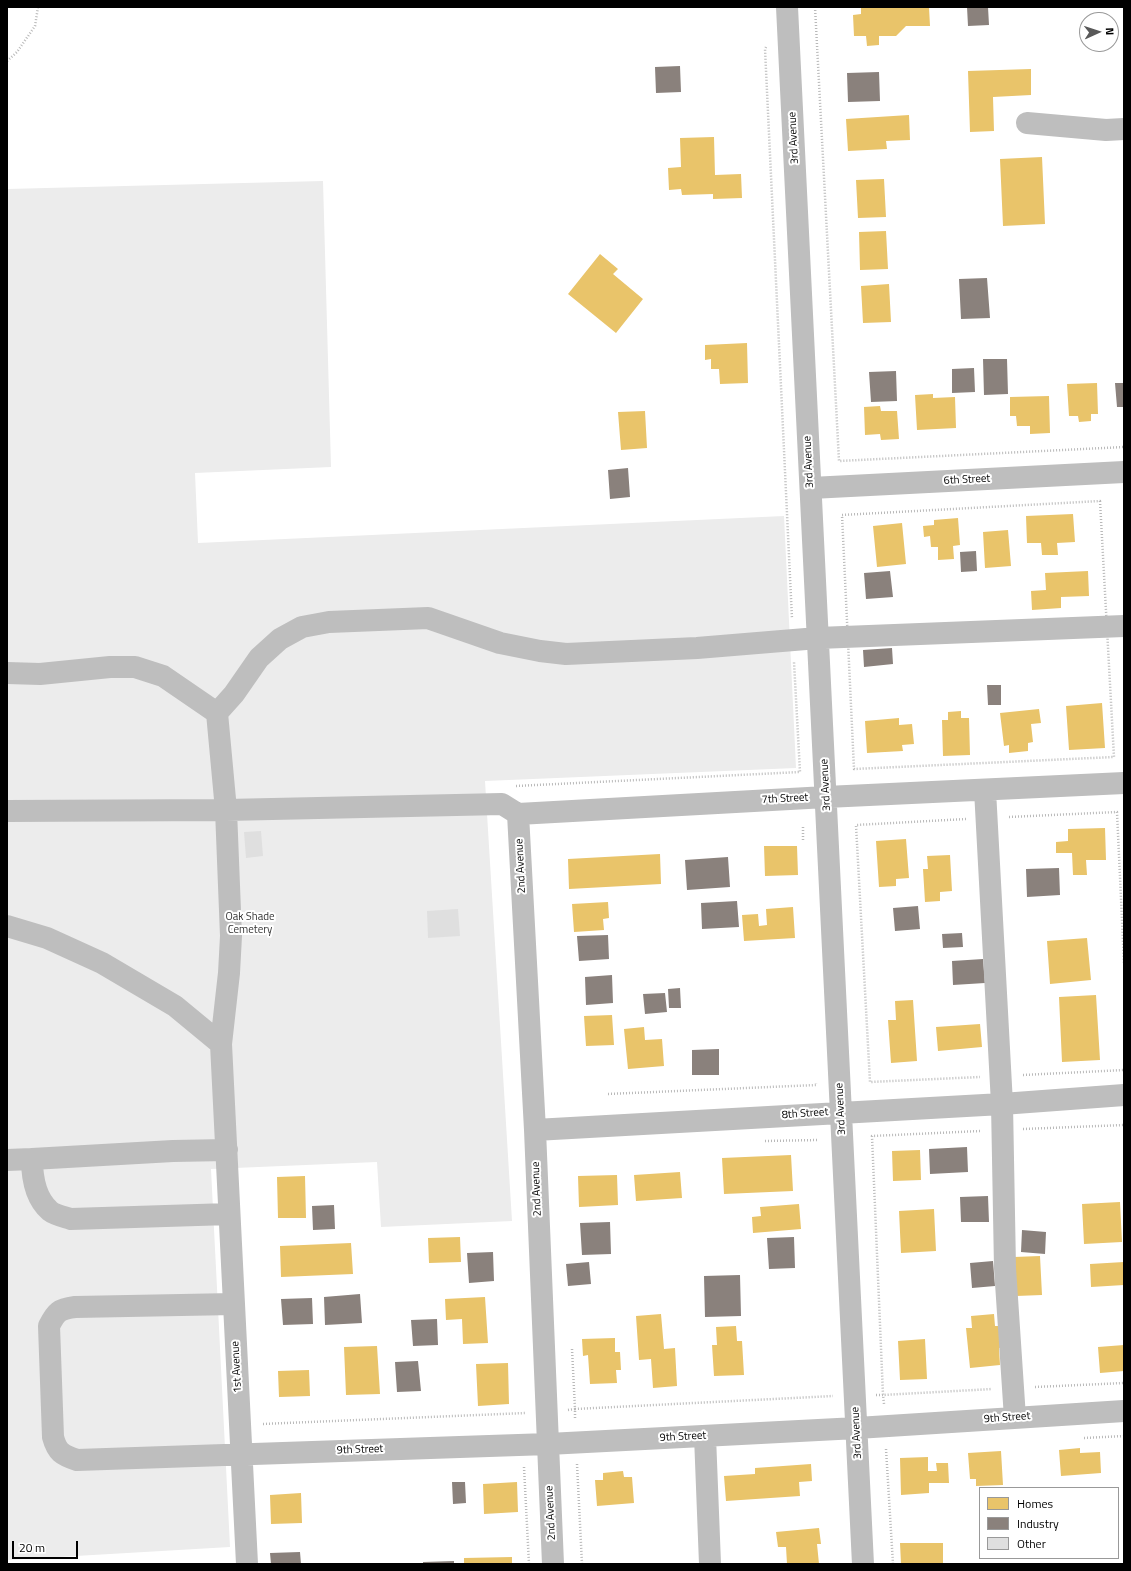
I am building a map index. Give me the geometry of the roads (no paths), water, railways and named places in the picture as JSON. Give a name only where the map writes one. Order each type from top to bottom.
[{"type":"street","name":"3rd Avenue","points":[[787,7],[863,1564]]},
{"type":"street","points":[[1027,124],[1106,130],[1124,129]]},
{"type":"street","name":"6th Street","points":[[811,488],[1124,472]]},
{"type":"street","points":[[7,673],[40,674],[110,667],[135,667],[163,676],[217,713],[234,694],[259,658],[280,639],[302,627],[329,622],[428,618],[500,643],[540,651],[566,654],[697,648],[818,638],[1124,626]]},
{"type":"street","name":"1st Avenue","points":[[217,713],[226,810],[231,936],[229,972],[221,1044],[247,1564]]},
{"type":"street","name":"7th Street","points":[[518,814],[826,797],[1124,783]]},
{"type":"street","points":[[985,790],[1002,1104],[1005,1268],[1015,1418]]},
{"type":"street","points":[[7,810],[226,810],[502,804],[518,814]]},
{"type":"street","name":"2nd Avenue","points":[[518,814],[534,1130],[553,1564]]},
{"type":"street","points":[[7,926],[47,938],[102,963],[175,1006],[221,1044]]},
{"type":"street","name":"8th Street","points":[[534,1130],[1002,1104],[1124,1095]]},
{"type":"street","points":[[7,1160],[174,1151],[227,1160]]},
{"type":"street","points":[[32,1159],[32,1176],[39,1198],[51,1212],[71,1219],[230,1214]]},
{"type":"street","name":"9th Street","points":[[234,1304],[75,1307],[64,1309],[55,1314],[49,1326],[53,1437],[56,1448],[66,1456],[77,1460],[548,1444],[857,1428],[1124,1411]]},
{"type":"street","points":[[705,1436],[710,1564]]},
{"type":"park label","name":"Oak Shade Cemetery","points":[[250,923]]}]
